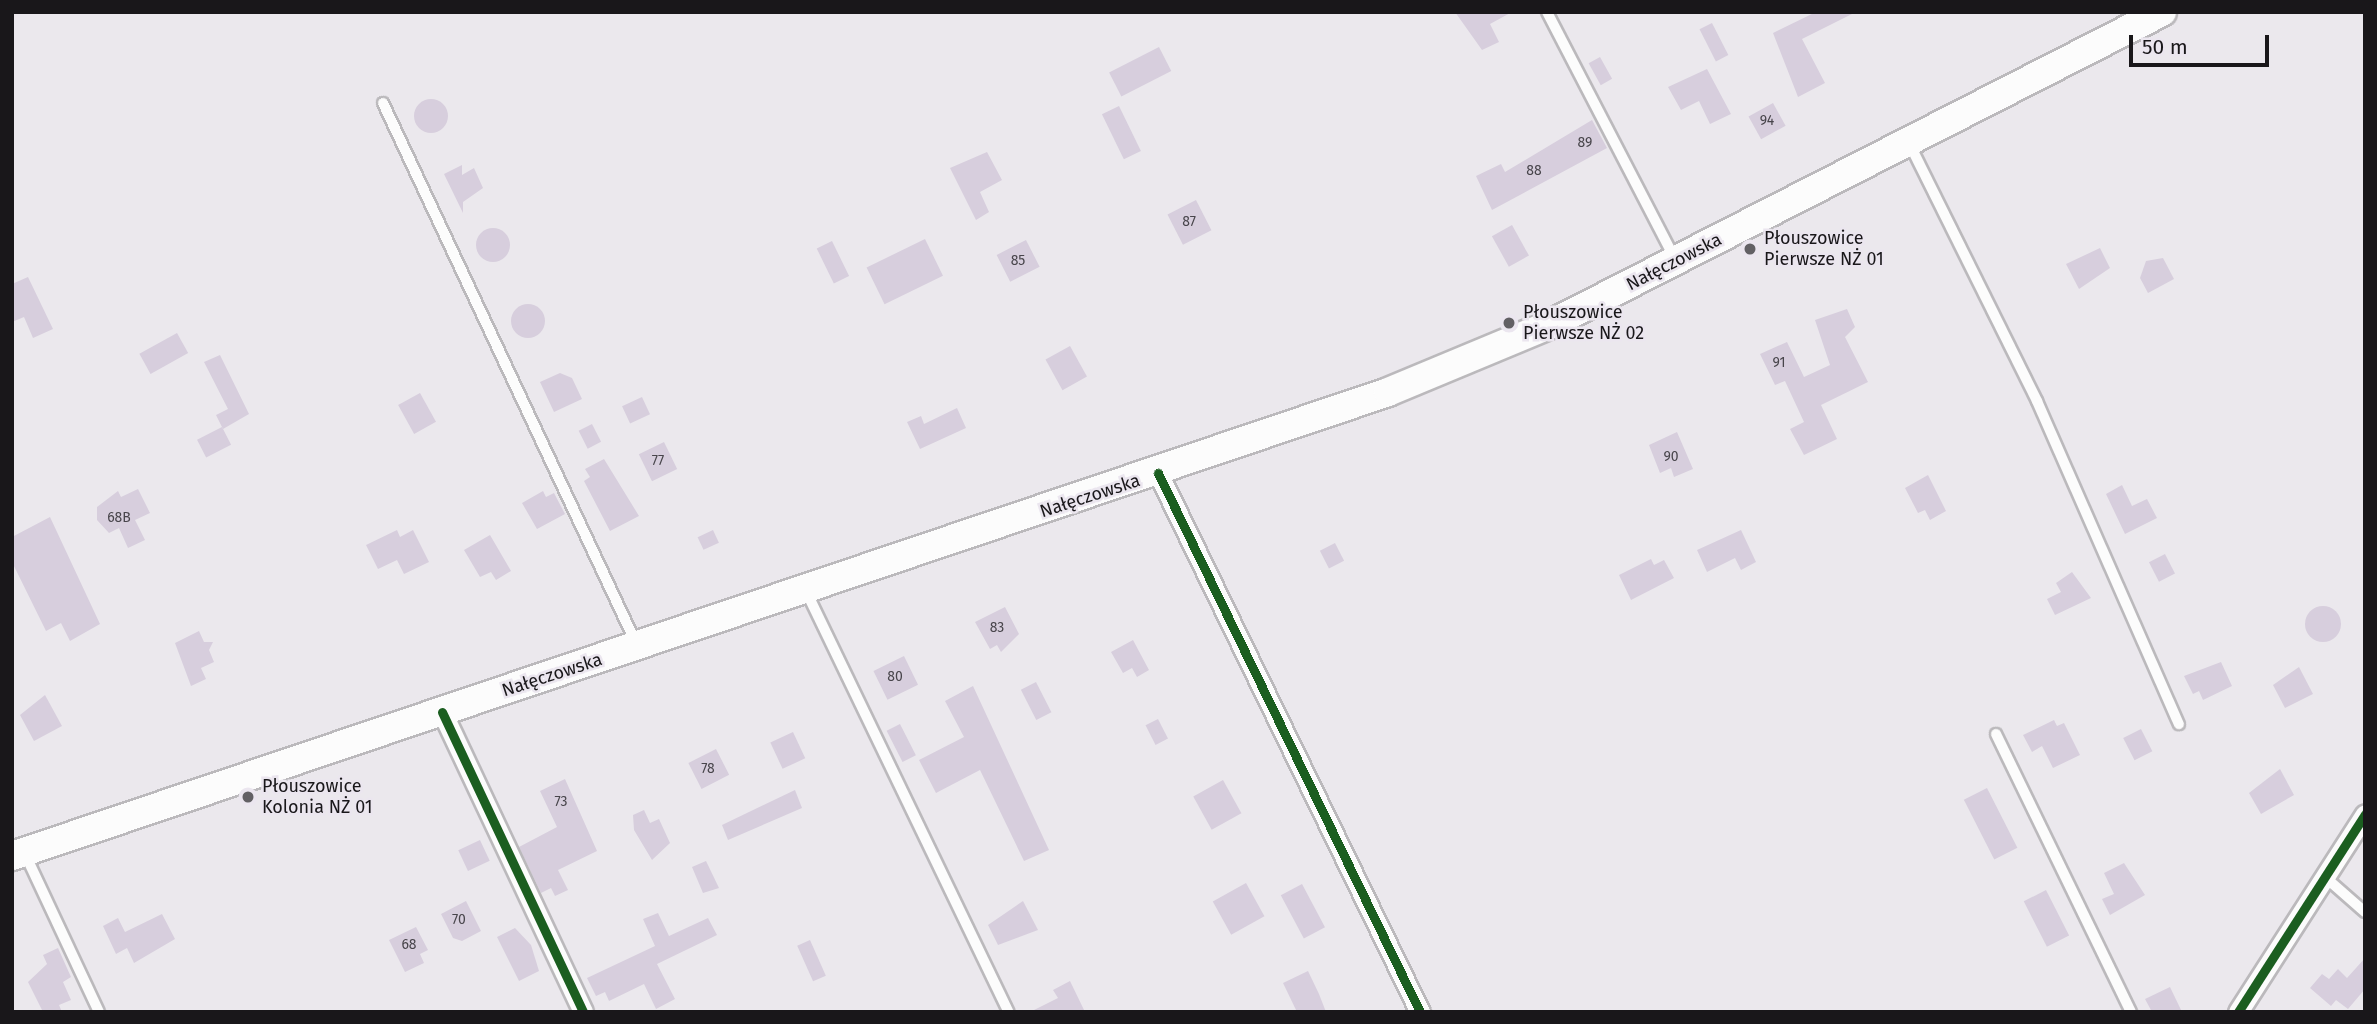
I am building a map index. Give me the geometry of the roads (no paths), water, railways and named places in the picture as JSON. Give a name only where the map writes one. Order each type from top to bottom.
[{"type":"main road","name":"Nałęczowska","points":[[18,854],[1158,473],[1437,373],[1676,261],[2162,12]]},
{"type":"street","points":[[1158,473],[1420,1012]]},
{"type":"street","points":[[442,712],[583,1012]]},
{"type":"street","points":[[2238,1012],[2365,814]]},
{"type":"lane","points":[[1547,12],[1676,261]]},
{"type":"lane","points":[[383,103],[638,647]]},
{"type":"lane","points":[[1909,142],[2037,401],[2179,724]]},
{"type":"lane","points":[[806,591],[1009,1012]]},
{"type":"lane","points":[[1996,734],[2131,1012]]},
{"type":"lane","points":[[18,854],[99,1012]]},
{"type":"lane","points":[[2325,877],[2365,912]]},
{"type":"place","name":"Płouszowice Pierwsze NŻ 01","points":[[1750,249]]},
{"type":"place","name":"Płouszowice Pierwsze NŻ 02","points":[[1509,323]]},
{"type":"place","name":"Płouszowice Kolonia NŻ 01","points":[[248,797]]}]
